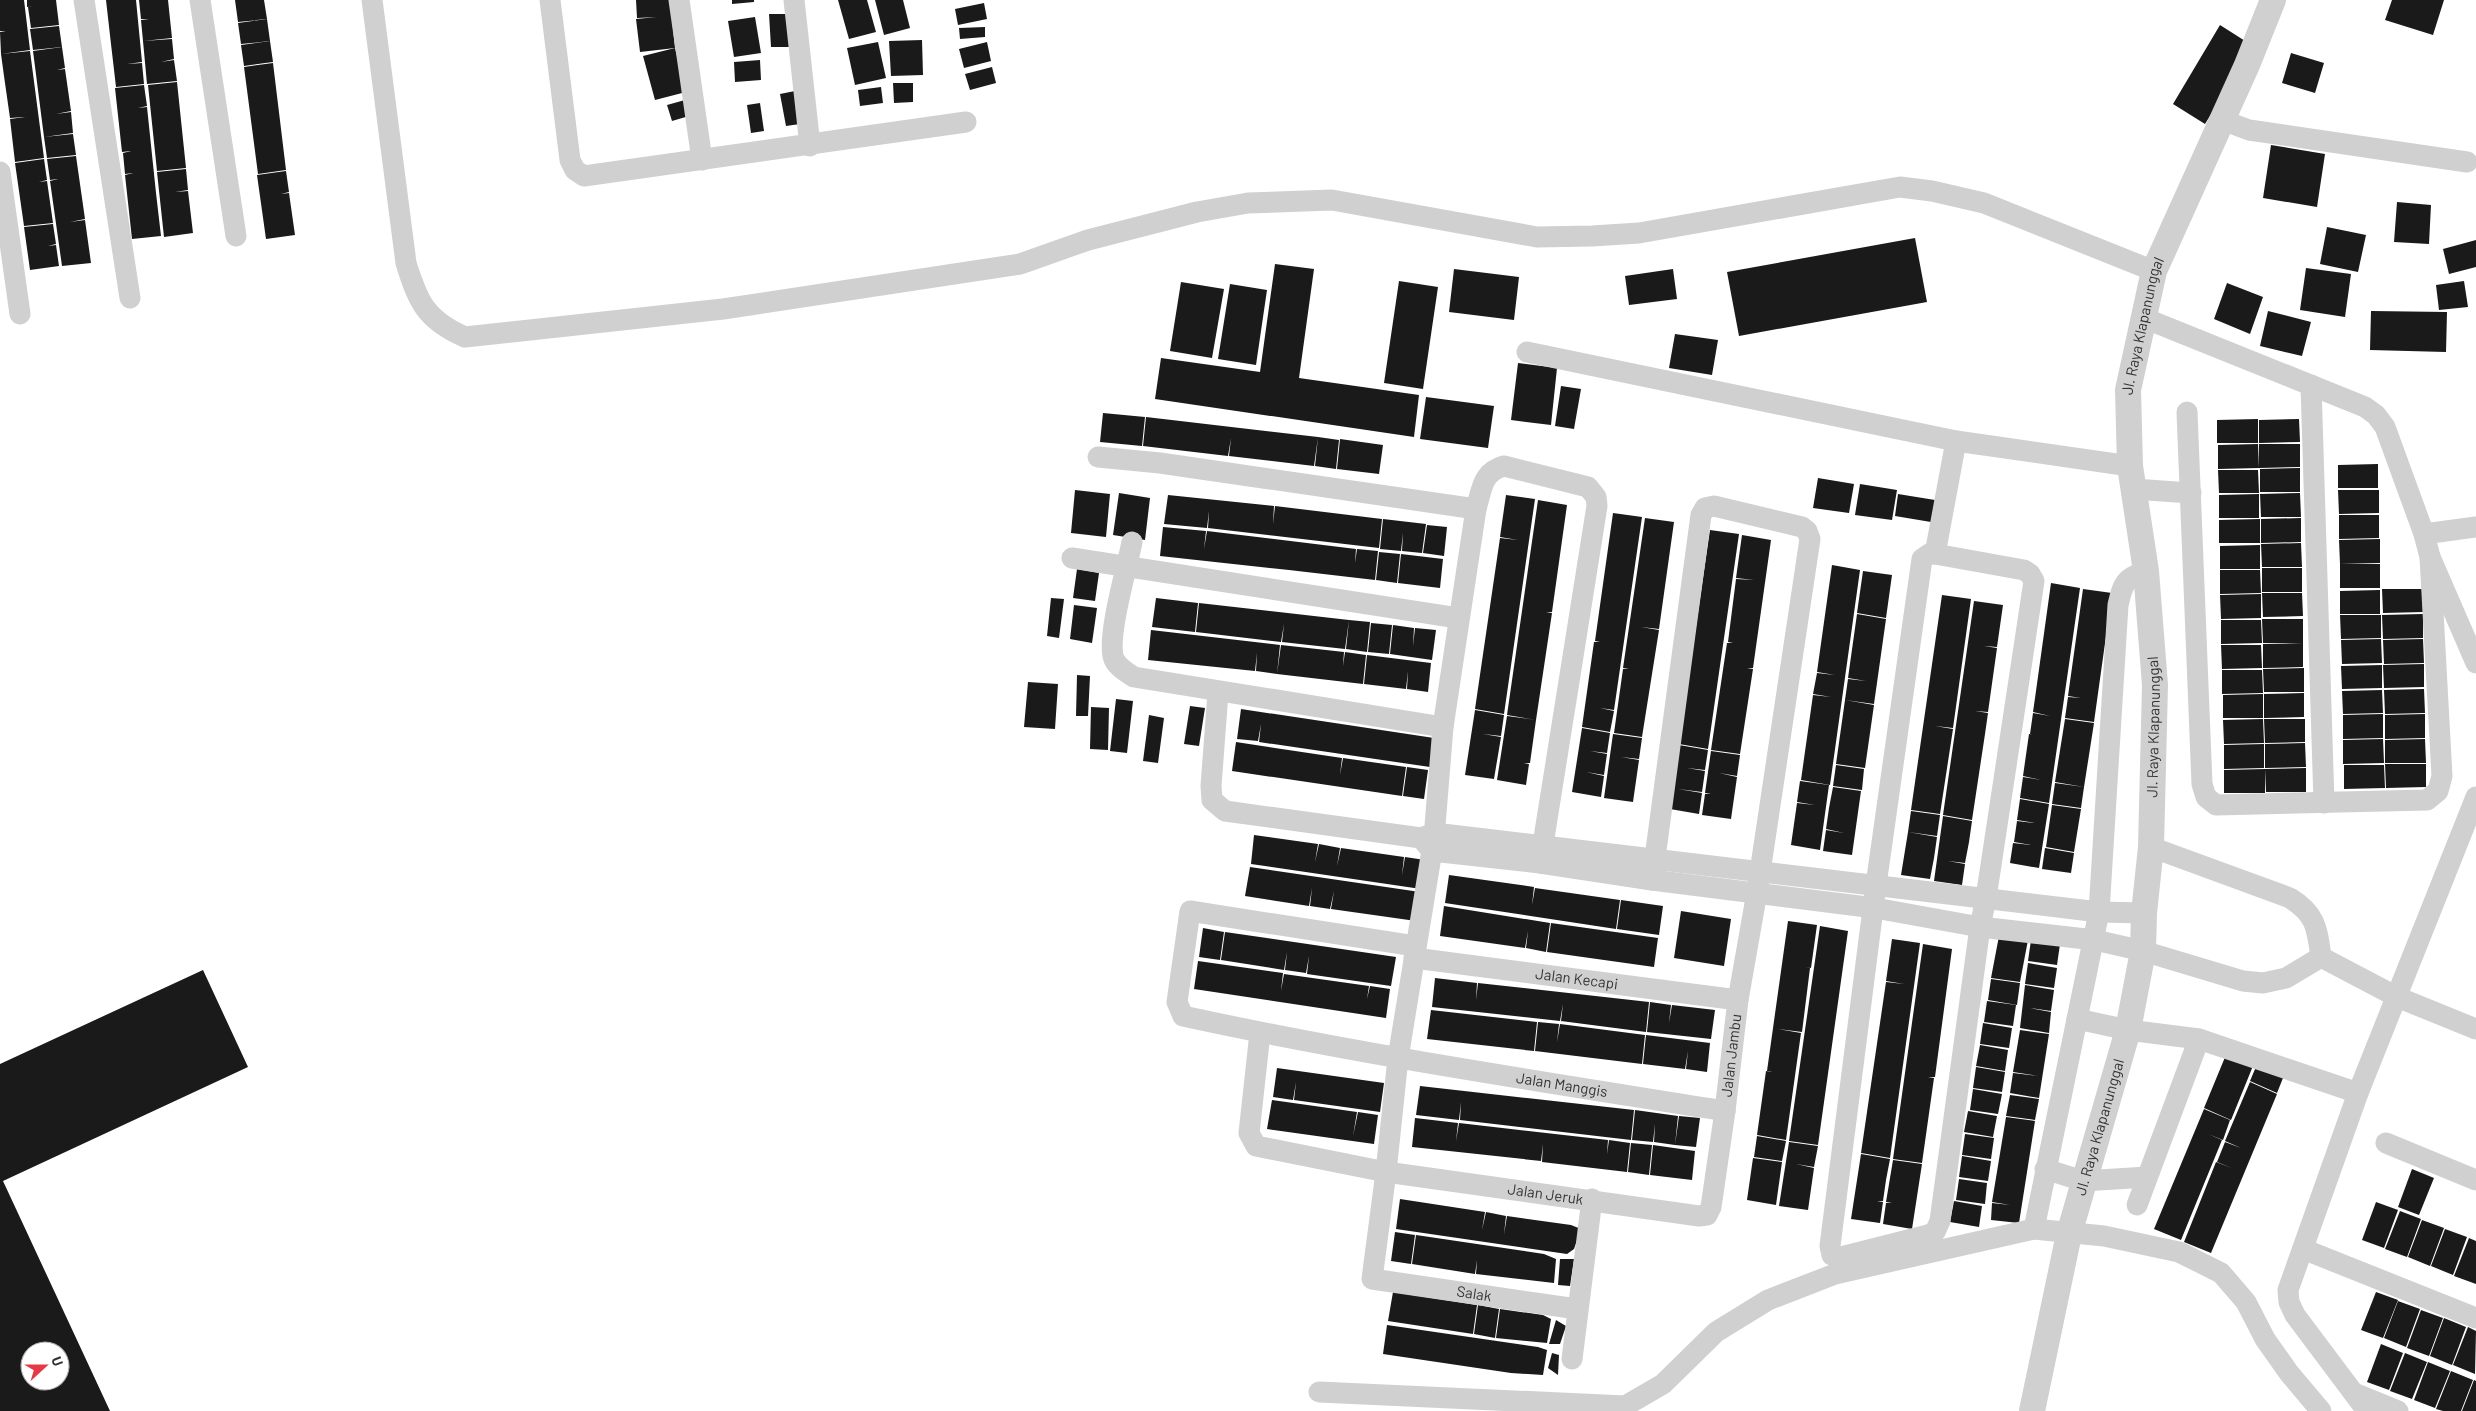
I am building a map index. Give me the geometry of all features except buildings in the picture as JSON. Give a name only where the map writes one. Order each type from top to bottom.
[{"type":"street","points":[[84,0],[130,298]]},
{"type":"street","points":[[200,0],[236,236]]},
{"type":"street","points":[[372,0],[406,263],[415,294],[424,308],[436,322],[465,337],[723,309],[1020,264],[1088,240],[1197,212],[1248,203],[1290,201],[1332,200],[1537,236],[1592,236],[1639,233],[1900,187],[1932,190],[1984,203],[2154,271]]},
{"type":"street","points":[[550,0],[570,160],[575,170],[584,176],[810,146],[966,122]]},
{"type":"street","points":[[679,0],[702,160]]},
{"type":"street","points":[[794,0],[810,146]]},
{"type":"street","name":"Jl. Raya Klapanunggal","points":[[2032,1411],[2069,1234],[2128,1030],[2143,951],[2144,914],[2151,847],[2155,685],[2146,572],[2131,477],[2128,390],[2154,271],[2274,0]]},
{"type":"street","points":[[2222,120],[2248,130],[2467,162]]},
{"type":"street","points":[[0,172],[20,314]]},
{"type":"street","points":[[2144,318],[2365,407],[2376,415],[2385,427],[2424,534],[2430,557],[2476,663]]},
{"type":"street","points":[[1527,352],[2131,477],[2191,493]]},
{"type":"street","points":[[2311,386],[2324,803]]},
{"type":"street","points":[[2187,412],[2202,784],[2206,797],[2216,805],[2427,800],[2438,791],[2442,776],[2430,557]]},
{"type":"street","points":[[1936,554],[1956,441]]},
{"type":"street","points":[[1098,457],[1160,463],[1476,509]]},
{"type":"street","points":[[1386,1172],[1398,1058],[1415,952],[1458,618],[1476,509],[1486,476],[1492,469],[1504,466],[1588,487],[1596,496],[1597,506],[1541,854]]},
{"type":"street","name":"Jalan Jambu","points":[[1652,880],[1701,515],[1705,508],[1714,506],[1802,527],[1807,531],[1810,539],[1758,892],[1738,1000],[1711,1207],[1710,1212],[1704,1216]]},
{"type":"street","points":[[2424,534],[2476,527]]},
{"type":"street","points":[[1132,542],[1113,630],[1113,658],[1123,670],[1134,677],[1443,727]]},
{"type":"street","points":[[1929,554],[1936,554],[2024,570],[2030,574],[2034,581],[1980,927],[1940,1221],[1934,1232],[1928,1235],[1841,1257],[1832,1255],[1830,1246],[1876,885],[1922,559],[1929,554]]},
{"type":"street","points":[[1072,558],[1458,618]]},
{"type":"street","points":[[2034,1229],[2076,1019],[2095,940],[2099,912],[2118,605],[2122,586],[2131,576],[2146,572]]},
{"type":"street","points":[[1218,692],[1211,786],[1212,800],[1225,811],[1429,841],[1541,854],[1655,858],[2099,912],[2144,914]]},
{"type":"street","points":[[2367,1411],[2295,1315],[2288,1302],[2288,1290],[2358,1093],[2476,797]]},
{"type":"street","points":[[2151,847],[2290,898],[2304,907],[2316,926],[2320,956]]},
{"type":"street","points":[[1541,854],[1652,880],[1874,908],[1980,927],[2095,940],[2143,951],[2243,981],[2263,983],[2286,978],[2320,956]]},
{"type":"street","name":"Jalan Kecapi","points":[[1260,1033],[1183,1016],[1178,1009],[1177,1002],[1190,911],[1415,952],[1738,1000]]},
{"type":"street","points":[[2320,956],[2397,996],[2476,1029]]},
{"type":"street","points":[[2076,1019],[2128,1030],[2200,1039],[2358,1093]]},
{"type":"street","name":"Jalan Manggis","points":[[1260,1033],[1398,1058],[1725,1111]]},
{"type":"street","name":"Jalan Jeruk","points":[[1260,1033],[1249,1133],[1256,1146],[1386,1172],[1704,1216]]},
{"type":"street","points":[[2137,1205],[2200,1039]]},
{"type":"street","points":[[2386,1143],[2476,1180]]},
{"type":"street","points":[[2045,1169],[2083,1181],[2147,1177]]},
{"type":"street","name":"Salak","points":[[1386,1172],[1372,1279],[1577,1309]]},
{"type":"street","points":[[1572,1359],[1592,1199]]},
{"type":"street","points":[[1319,1392],[1625,1409],[1664,1384],[1716,1332],[1768,1300],[1835,1274],[2034,1229],[2104,1236],[2179,1252],[2221,1273],[2246,1302],[2265,1339],[2289,1374],[2321,1411]]},
{"type":"street","points":[[2303,1249],[2476,1318]]},
{"type":"street","points":[[2351,1392],[2398,1411]]}]
